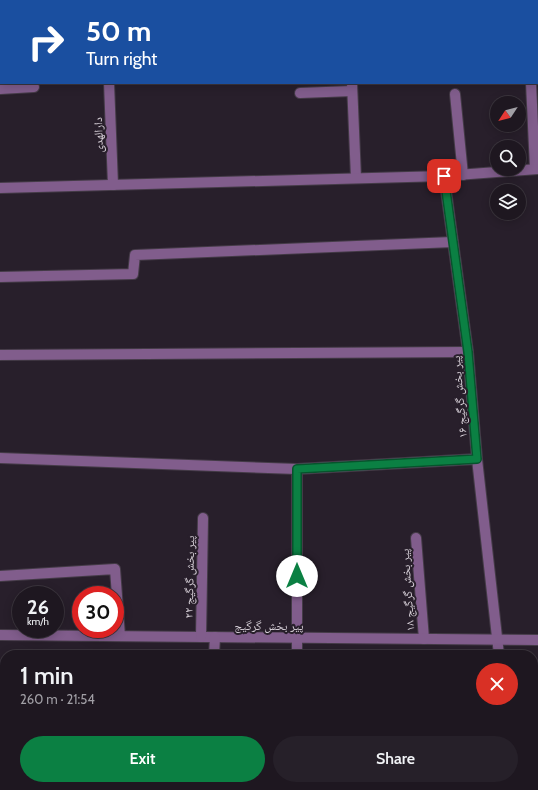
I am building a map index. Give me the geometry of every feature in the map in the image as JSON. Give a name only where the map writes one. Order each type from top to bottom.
[{"type":"street","name":"دارالهدی","points":[[109,84],[113,185]]},
{"type":"street","points":[[0,188],[444,176],[537,169],[531,84]]},
{"type":"street","points":[[0,89],[34,87]]},
{"type":"street","points":[[300,93],[352,87],[356,178]]},
{"type":"street","points":[[455,94],[463,175]]},
{"type":"street","name":"پیر بخش گرگیج ۱۶","points":[[444,176],[468,352],[477,459],[499,650]]},
{"type":"street","points":[[0,277],[133,274],[135,255],[453,242]]},
{"type":"street","points":[[0,355],[468,352]]},
{"type":"street","points":[[0,458],[297,469],[477,459]]},
{"type":"street","points":[[297,469],[297,650]]},
{"type":"street","name":"پیر بخش گرگیج ۲۲","points":[[201,637],[203,518]]},
{"type":"street","name":"پیر بخش گرگیج ۱۸","points":[[416,538],[424,639]]},
{"type":"street","points":[[0,576],[115,570],[116,586]]},
{"type":"street","name":"پیر بخش گرگیج","points":[[0,635],[72,636]]},
{"type":"street","name":"پیر بخش گرگیج","points":[[124,636],[538,640]]},
{"type":"street","points":[[214,650],[215,637]]},
{"type":"route","points":[[297,576],[297,469],[477,459],[468,352],[444,176]]}]
